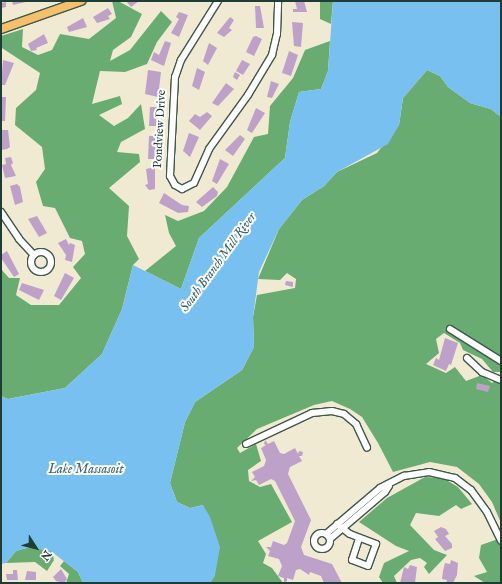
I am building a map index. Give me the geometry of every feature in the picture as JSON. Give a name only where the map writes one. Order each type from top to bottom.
[{"type":"main road","points":[[1,29],[63,5],[81,1]]},
{"type":"main road","points":[[1,26],[12,25]]},
{"type":"street","name":"Pondview Drive","points":[[218,1],[181,60],[174,77],[170,176],[175,185],[182,189],[194,183],[209,149],[248,95],[272,55],[277,34],[278,1]]},
{"type":"street","points":[[1,212],[19,239],[34,255]]},
{"type":"street","points":[[450,329],[501,361]]},
{"type":"street","points":[[467,358],[482,372],[501,380]]},
{"type":"street","points":[[246,444],[312,413],[332,411],[344,414],[356,424],[367,448]]},
{"type":"street","points":[[328,536],[385,492],[388,486],[404,476],[422,472],[438,473],[455,478],[477,498],[501,541]]},
{"type":"street","points":[[340,526],[359,538],[376,544],[368,566],[352,560],[359,538]]},
{"type":"green space","points":[[112,1],[118,1],[142,14],[131,37],[113,50],[110,61],[130,50],[161,11],[172,22],[157,42],[147,64],[125,72],[100,71],[92,104],[120,96],[122,104],[99,115],[114,126],[128,118],[141,104],[145,129],[121,142],[117,152],[139,154],[140,162],[109,188],[129,206],[127,236],[139,259],[133,265],[122,309],[102,354],[65,388],[8,399],[1,396],[1,269],[9,278],[20,278],[16,295],[31,305],[59,305],[81,278],[73,267],[85,254],[82,241],[70,238],[55,208],[43,206],[36,182],[45,169],[42,147],[15,125],[16,108],[36,90],[40,73],[2,48],[1,36],[23,29],[22,47],[38,55],[52,50],[60,34],[89,39],[116,18]]},
{"type":"green space","points":[[320,1],[333,1],[331,24],[320,19]]},
{"type":"green space","points":[[330,41],[328,71],[321,89],[299,92],[290,122],[285,158],[199,238],[181,289],[145,271],[176,246],[169,233],[165,215],[178,221],[204,211],[227,187],[254,137],[268,134],[270,106],[293,78],[305,50]]},
{"type":"green space","points":[[427,70],[440,76],[448,87],[470,103],[491,109],[501,117],[501,372],[493,372],[482,359],[463,350],[460,343],[444,333],[436,339],[439,353],[426,364],[446,373],[455,367],[466,381],[482,375],[492,383],[501,376],[501,523],[492,502],[479,484],[457,467],[430,462],[393,472],[362,417],[350,409],[332,401],[314,405],[257,429],[237,448],[240,453],[256,444],[261,461],[248,470],[249,481],[260,487],[271,484],[292,522],[258,541],[266,554],[263,563],[272,568],[283,583],[210,583],[215,575],[203,505],[190,508],[177,502],[170,483],[185,422],[195,402],[242,370],[254,347],[253,317],[257,295],[295,288],[296,279],[287,273],[280,280],[258,279],[279,229],[302,200],[324,186],[337,172],[377,153],[399,125],[403,98]]},
{"type":"green space","points":[[425,477],[443,478],[458,487],[472,504],[461,509],[456,505],[439,516],[416,513],[410,525],[434,550],[447,555],[429,574],[424,567],[427,563],[420,558],[411,560],[394,576],[397,583],[383,583],[379,577],[384,563],[409,551],[396,546],[359,522],[387,498]]},
{"type":"green space","points":[[501,538],[501,583],[485,583],[474,576],[487,572],[479,558],[481,545]]},
{"type":"green space","points":[[30,547],[52,551],[54,560],[47,571],[35,562],[6,563],[16,551]]},
{"type":"green space","points":[[64,561],[78,572],[83,583],[66,583],[69,574],[60,566]]},
{"type":"water","name":"Lake Massasoit","points":[[333,1],[501,1],[501,117],[491,109],[470,103],[448,87],[440,76],[427,70],[403,98],[399,125],[388,144],[337,172],[324,186],[302,200],[279,229],[259,272],[253,317],[254,347],[242,370],[195,402],[185,422],[170,483],[177,502],[190,508],[203,505],[210,517],[220,547],[215,575],[210,583],[83,583],[78,572],[52,552],[30,547],[16,551],[6,563],[1,564],[1,396],[8,399],[65,388],[102,354],[122,309],[133,265],[181,289],[199,238],[285,158],[290,122],[299,92],[321,89],[328,71]]},
{"type":"building","points":[[12,1],[30,1],[13,5]]},
{"type":"building","points":[[126,1],[139,1],[131,7]]},
{"type":"building","points":[[295,1],[304,1],[307,12],[293,12],[293,9],[297,9]]},
{"type":"building","points":[[6,2],[6,7],[1,8],[1,3]]},
{"type":"building","points":[[255,6],[260,6],[264,28],[256,28]]},
{"type":"building","points":[[108,8],[112,14],[108,16],[110,19],[97,23],[93,17]]},
{"type":"building","points":[[179,12],[188,15],[179,37],[171,33],[179,19],[176,17]]},
{"type":"building","points":[[230,17],[234,20],[229,28],[232,30],[224,37],[217,33]]},
{"type":"building","points":[[83,18],[87,27],[69,32],[67,27]]},
{"type":"building","points":[[292,22],[303,23],[301,47],[294,46]]},
{"type":"building","points":[[44,34],[48,43],[36,48],[37,50],[31,51],[28,44]]},
{"type":"building","points":[[256,36],[262,39],[254,56],[246,52],[253,37]]},
{"type":"building","points":[[165,41],[171,43],[164,66],[151,60],[154,52],[159,55]]},
{"type":"building","points":[[209,43],[217,48],[208,65],[203,61]]},
{"type":"building","points":[[289,51],[298,55],[291,76],[282,73]]},
{"type":"building","points":[[3,60],[14,63],[5,85],[1,85]]},
{"type":"building","points":[[242,60],[250,64],[243,75],[236,71]]},
{"type":"building","points":[[197,68],[205,72],[199,90],[192,86]]},
{"type":"building","points":[[148,70],[161,72],[158,97],[145,94]]},
{"type":"building","points":[[235,72],[240,75],[237,80],[233,77]]},
{"type":"building","points":[[271,81],[279,84],[272,98],[267,97]]},
{"type":"building","points":[[226,83],[234,89],[218,106],[212,103]]},
{"type":"building","points":[[1,97],[6,97],[5,121],[1,121]]},
{"type":"building","points":[[150,107],[158,107],[159,126],[149,126]]},
{"type":"building","points":[[256,108],[265,113],[252,133],[247,130]]},
{"type":"building","points":[[207,112],[212,116],[200,130],[189,121],[195,114],[200,117]]},
{"type":"building","points":[[1,130],[8,130],[10,147],[1,150]]},
{"type":"building","points":[[189,133],[199,137],[190,157],[183,151]]},
{"type":"building","points":[[240,135],[245,139],[233,156],[225,150]]},
{"type":"building","points":[[149,136],[155,136],[158,159],[148,159]]},
{"type":"building","points":[[11,157],[13,163],[11,165],[16,176],[5,178],[2,165],[6,164],[5,158]]},
{"type":"building","points":[[220,159],[229,164],[217,184],[212,181]]},
{"type":"building","points":[[155,167],[155,189],[149,190],[145,185],[148,184],[146,169]]},
{"type":"building","points":[[17,184],[20,187],[23,202],[15,205],[10,186]]},
{"type":"building","points":[[213,187],[218,192],[217,196],[202,207],[196,202]]},
{"type":"building","points":[[164,193],[182,205],[189,206],[188,212],[178,213],[159,203]]},
{"type":"building","points":[[37,216],[47,233],[39,237],[28,219]]},
{"type":"building","points":[[66,239],[69,245],[70,243],[75,245],[72,262],[65,260],[66,255],[58,243]]},
{"type":"building","points":[[7,251],[19,274],[14,277],[1,258],[1,255]]},
{"type":"building","points":[[65,273],[74,278],[61,300],[54,296]]},
{"type":"building","points":[[286,281],[293,282],[293,287],[285,285]]},
{"type":"building","points":[[22,283],[44,290],[39,300],[19,290]]},
{"type":"building","points":[[445,338],[458,343],[451,365],[449,364],[446,371],[433,365],[436,358],[439,360]]},
{"type":"building","points":[[477,383],[490,386],[488,392],[476,389]]},
{"type":"building","points":[[265,440],[268,444],[274,441],[280,453],[284,454],[295,448],[298,454],[299,451],[303,452],[302,456],[299,456],[302,461],[290,467],[288,474],[311,520],[301,547],[304,555],[332,564],[342,583],[324,583],[321,576],[310,572],[309,575],[300,569],[296,570],[293,580],[287,578],[287,581],[284,583],[284,578],[278,576],[282,566],[279,559],[268,556],[270,551],[266,547],[271,547],[273,541],[284,545],[287,543],[295,521],[275,481],[271,479],[259,485],[256,480],[251,481],[255,477],[252,472],[264,466],[266,460],[261,448],[266,445],[264,444]]},
{"type":"building","points":[[441,527],[446,529],[449,534],[445,536],[452,544],[452,548],[445,551],[435,539],[438,537],[434,531]]},
{"type":"building","points":[[451,560],[458,563],[457,575],[453,583],[446,583],[447,580],[442,579],[443,571],[445,563],[450,564]]},
{"type":"building","points":[[410,565],[417,567],[415,583],[400,583],[404,567],[408,569]]},
{"type":"building","points":[[61,569],[67,579],[64,583],[56,581],[53,577]]},
{"type":"building","points":[[13,570],[17,570],[18,580],[7,580],[6,574],[13,574]]},
{"type":"building","points":[[27,571],[36,572],[36,580],[25,580]]},
{"type":"water label","name":"South Branch Mill River","points":[[219,263]]}]
